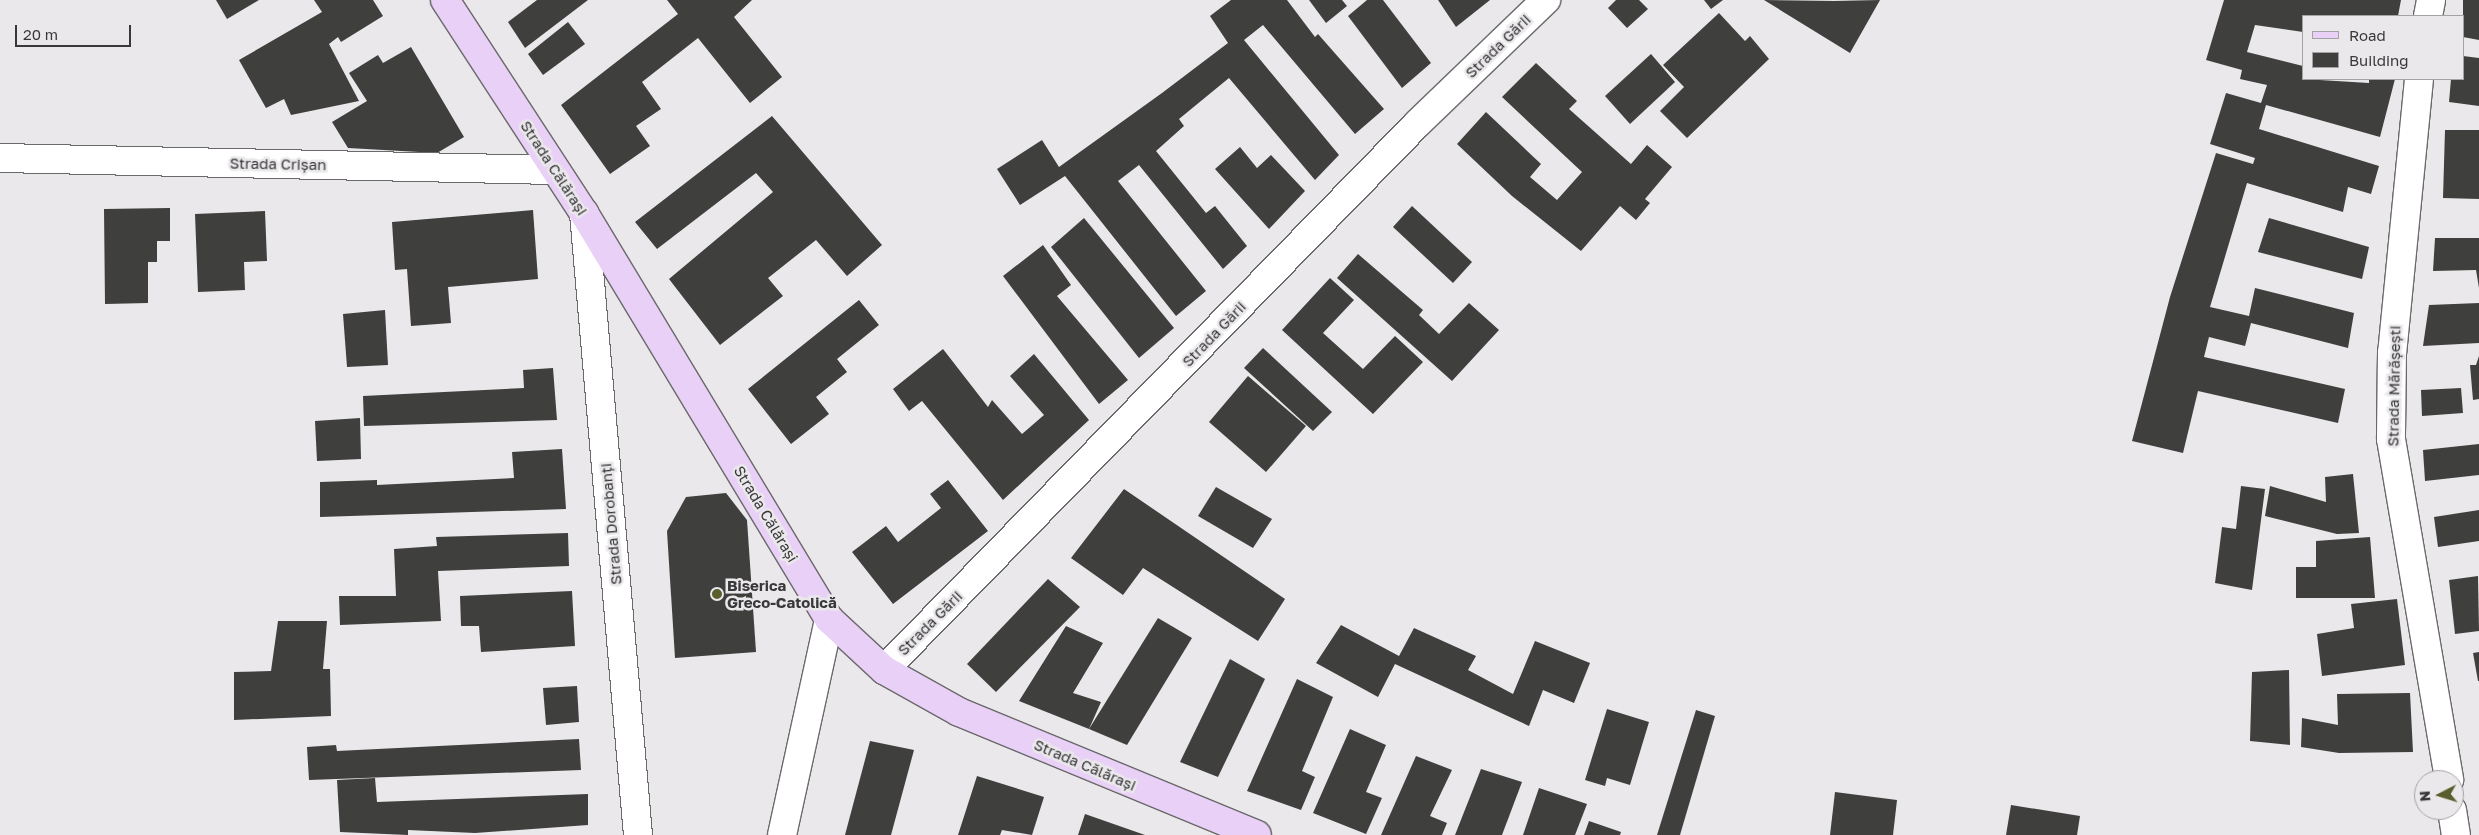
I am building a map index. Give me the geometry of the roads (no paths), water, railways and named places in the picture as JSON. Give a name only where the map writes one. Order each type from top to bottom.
[{"type":"main road","name":"Strada Călărași","points":[[445,0],[584,213],[829,619],[884,670],[959,712],[1257,835]]},
{"type":"street","name":"Strada Gării","points":[[884,670],[1418,123],[1546,0]]},
{"type":"street","points":[[2428,15],[2431,0]]},
{"type":"street","name":"Strada Mărășești","points":[[2419,80],[2392,352],[2391,439],[2447,770]]},
{"type":"street","name":"Strada Crișan","points":[[0,158],[555,170]]},
{"type":"street","name":"Strada Dorobanți","points":[[584,213],[638,835]]},
{"type":"street","points":[[782,835],[829,619]]},
{"type":"street","points":[[2454,820],[2456,835]]},
{"type":"place","name":"Biserica Greco-Catolică","points":[[717,594]]}]
